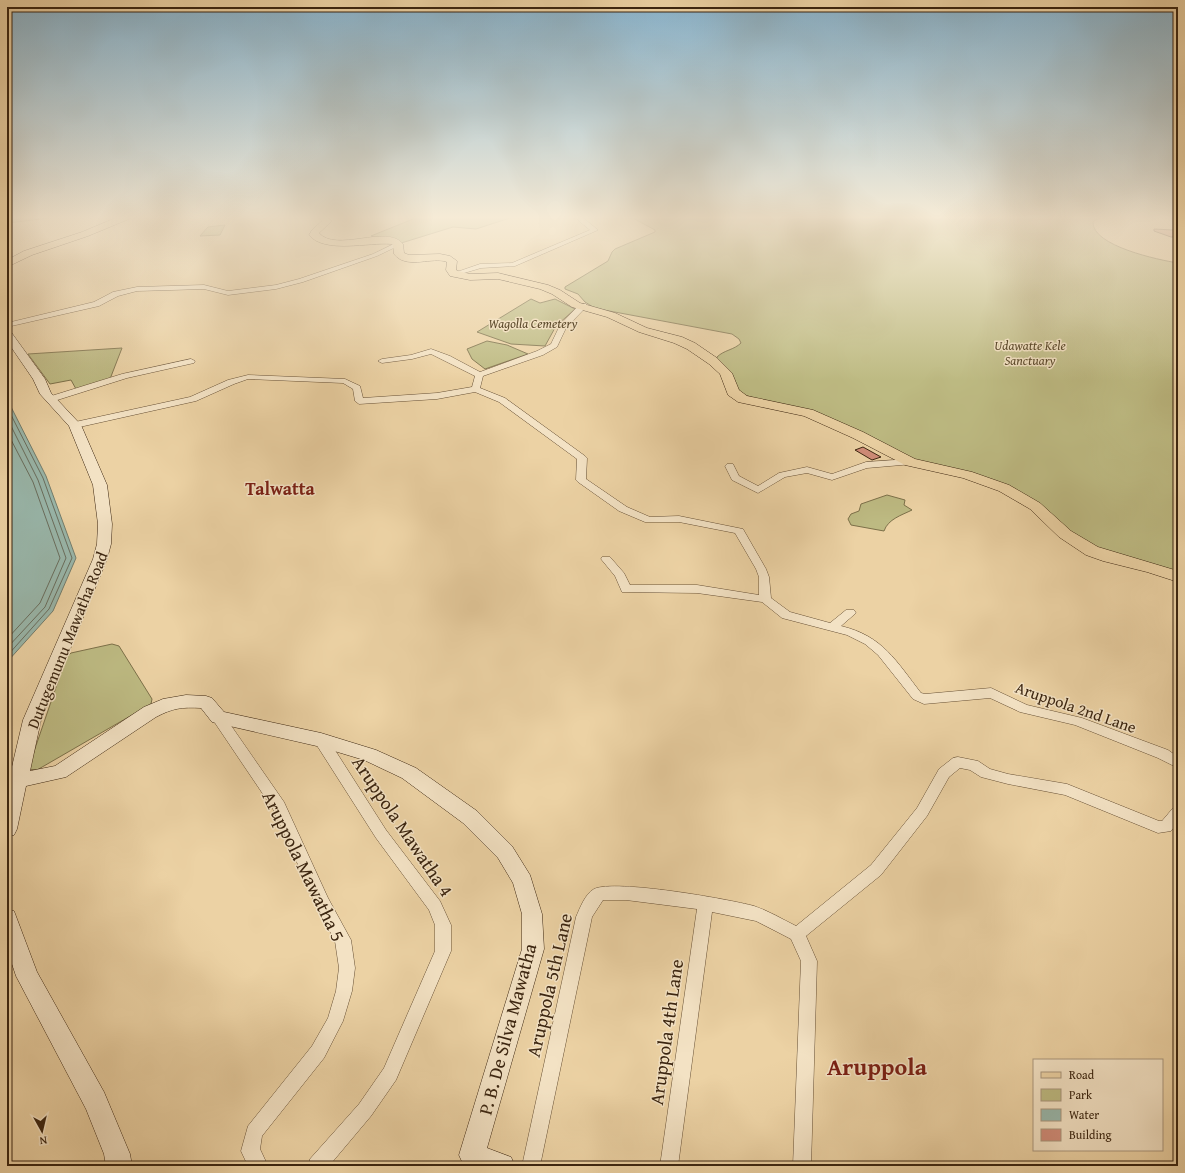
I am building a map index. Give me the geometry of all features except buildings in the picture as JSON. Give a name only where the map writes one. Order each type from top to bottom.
[{"type":"main road","points":[[454,274],[470,277],[498,276],[544,287],[556,292],[572,303],[611,315],[643,330],[691,346],[713,360],[726,373],[733,392],[743,399],[790,408],[824,419],[910,462],[967,475],[1004,488],[1035,506],[1065,534],[1092,551],[1109,557],[1153,568],[1178,577]]},
{"type":"street","points":[[7,325],[96,304],[116,294],[137,289],[204,287],[228,293],[276,287],[301,281],[327,272]]},
{"type":"street","points":[[454,274],[461,272]]},
{"type":"street","points":[[382,360],[412,357],[431,351],[480,375],[540,353],[554,345],[563,327],[583,306]]},
{"type":"street","name":"Dutugemunu Mawatha Road","points":[[7,334],[39,379],[46,394],[75,425],[100,485],[105,524],[104,544],[100,559],[32,720],[7,829]]},
{"type":"street","points":[[51,398],[125,376],[191,361]]},
{"type":"street","points":[[476,389],[480,375]]},
{"type":"street","points":[[75,425],[193,399],[231,382],[248,377],[345,381],[357,388],[358,401],[437,396],[476,389],[502,400],[582,458],[581,480],[623,508],[649,520],[679,519],[739,531],[761,569],[764,577],[765,599]]},
{"type":"street","points":[[730,466],[735,478],[758,490],[782,475],[807,470],[832,477],[866,465],[910,462]]},
{"type":"street","name":"Aruppola 2nd Lane","points":[[606,559],[620,575],[626,589],[697,588],[765,599],[786,615],[851,632],[869,641],[877,648],[917,696],[924,699],[991,693],[1024,709],[1077,721],[1163,754],[1178,763]]},
{"type":"street","points":[[832,627],[850,613]]},
{"type":"street","points":[[19,780],[60,772],[150,712],[169,703],[186,701],[206,702],[218,717]]},
{"type":"street","name":"P. B. De Silva Mawatha","points":[[218,717],[321,740],[370,755],[409,773],[470,817],[505,852],[523,880],[532,914],[533,949],[467,1160],[502,1166]]},
{"type":"street","name":"Aruppola Mawatha 5","points":[[218,717],[279,806],[322,902],[343,940],[347,968],[344,991],[335,1021],[318,1052],[254,1132],[250,1151],[259,1166]]},
{"type":"street","name":"Aruppola Mawatha 4","points":[[317,1166],[365,1110],[390,1074],[443,951],[443,925],[435,906],[381,834],[321,740]]},
{"type":"street","points":[[802,1166],[808,961],[797,934],[876,870],[922,812],[944,773],[958,762],[973,765],[986,773],[1008,779],[1067,790],[1158,827],[1166,827],[1178,812]]},
{"type":"street","name":"Aruppola 5th Lane","points":[[531,1166],[584,917],[592,900],[599,894],[609,891],[631,892],[704,904],[754,914],[797,934]]},
{"type":"street","name":"Aruppola 4th Lane","points":[[669,1166],[704,904]]},
{"type":"street","points":[[7,918],[27,976],[95,1101],[117,1154],[119,1166]]},
{"type":"green space","name":"Udawatte Kele Sanctuary","points":[[590,272],[1178,272],[1178,575],[1082,542],[1020,497],[898,454],[850,427],[741,394],[717,361],[717,357],[741,343],[739,339],[732,334],[593,307],[585,302],[578,294],[565,289],[565,287]]},
{"type":"green space","name":"Wagolla Cemetery","points":[[531,299],[540,303],[555,299],[575,309],[556,326],[545,346],[511,344],[477,332]]},
{"type":"green space","points":[[487,341],[507,345],[528,354],[485,369],[472,359],[467,349]]},
{"type":"green space","points":[[122,348],[110,379],[76,389],[71,380],[50,384],[28,354]]},
{"type":"green space","points":[[887,495],[905,500],[904,505],[912,510],[892,520],[884,531],[851,525],[848,519],[851,514],[859,511],[861,504]]},
{"type":"green space","points":[[112,644],[119,646],[152,699],[151,704],[37,770],[28,769],[66,658],[71,653]]},
{"type":"water","points":[[7,399],[46,476],[76,558],[53,611],[7,662]]},
{"type":"district","name":"Talwatta","points":[[280,488]]},
{"type":"district","name":"Aruppola","points":[[877,1066]]}]
